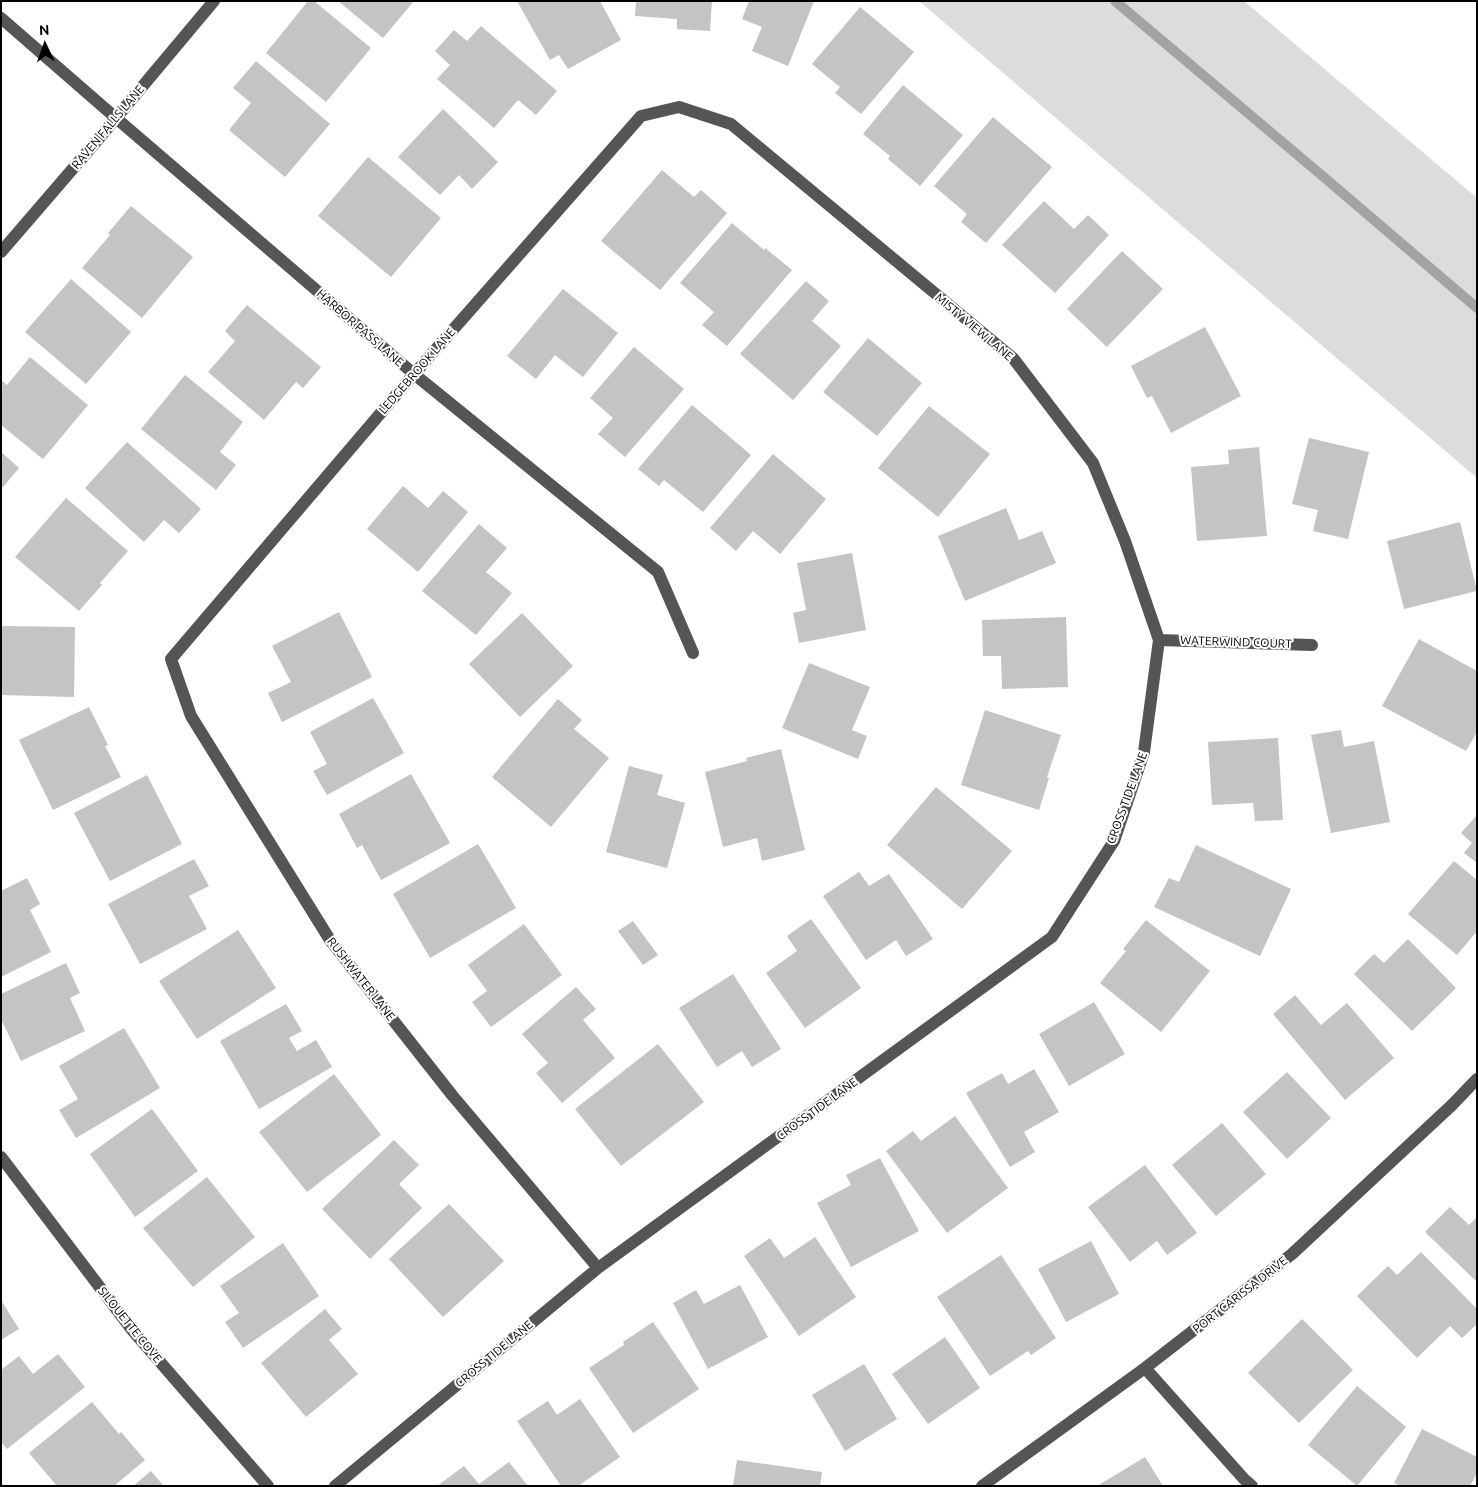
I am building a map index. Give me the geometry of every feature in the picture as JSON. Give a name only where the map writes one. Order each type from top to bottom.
[{"type":"street","name":"RAVEN FALLS LANE","points":[[1,252],[214,1]]},
{"type":"street","name":"HARBOR PASS LANE","points":[[1,18],[414,374],[658,572],[693,654]]},
{"type":"street","name":"LEDGEBROOK LANE","points":[[171,659],[414,374],[641,116],[680,107]]},
{"type":"street","name":"MISTY VIEW LANE","points":[[680,107],[731,124],[1012,358],[1093,463],[1125,541],[1159,640]]},
{"type":"street","name":"WATERWIND COURT","points":[[1159,640],[1312,644]]},
{"type":"street","name":"CROSS TIDE LANE","points":[[334,1486],[598,1268],[1052,937],[1114,841],[1144,752],[1159,640]]},
{"type":"street","name":"RUSHWATER LANE","points":[[171,659],[191,716],[330,940],[452,1095],[598,1268]]},
{"type":"street","name":"PORT CARISSA DRIVE","points":[[982,1486],[1145,1368],[1292,1254],[1452,1105],[1477,1079]]},
{"type":"street","name":"SILOUETTE COVE","points":[[1,1157],[133,1332],[268,1486]]},
{"type":"street","points":[[1145,1368],[1252,1486]]},
{"type":"shaded area","points":[[919,1],[1244,1],[1477,198],[1477,478]]},
{"type":"building","points":[[308,1],[314,1],[371,48],[326,102],[266,53]]},
{"type":"building","points":[[338,1],[414,1],[383,38]]},
{"type":"building","points":[[517,1],[600,1],[621,40],[568,69],[559,55],[550,60]]},
{"type":"building","points":[[636,1],[712,1],[710,31],[677,29],[677,19],[635,16]]},
{"type":"building","points":[[749,1],[814,1],[788,66],[752,51],[762,27],[742,19]]},
{"type":"building","points":[[860,7],[914,52],[861,114],[835,93],[840,87],[812,64]]},
{"type":"building","points":[[481,26],[557,91],[536,115],[518,100],[494,128],[437,79],[450,65],[435,51],[454,30],[467,41]]},
{"type":"building","points":[[256,61],[330,124],[285,177],[229,130],[251,103],[233,88]]},
{"type":"building","points":[[903,85],[963,135],[920,186],[888,159],[890,156],[863,134]]},
{"type":"building","points":[[443,109],[498,162],[472,189],[459,175],[440,195],[398,157]]},
{"type":"building","points":[[993,117],[1052,167],[986,243],[961,222],[967,214],[934,186]]},
{"type":"building","points":[[368,157],[441,218],[391,277],[318,216]]},
{"type":"building","points":[[662,170],[694,197],[701,190],[727,213],[660,290],[601,241]]},
{"type":"building","points":[[1044,201],[1074,229],[1088,215],[1109,235],[1055,293],[1002,245]]},
{"type":"building","points":[[131,206],[193,257],[142,318],[82,268],[110,235],[108,233]]},
{"type":"building","points":[[732,223],[764,250],[765,248],[792,270],[727,346],[702,325],[714,312],[680,283]]},
{"type":"building","points":[[1122,251],[1163,289],[1107,347],[1067,309]]},
{"type":"building","points":[[71,279],[131,332],[86,384],[25,332]]},
{"type":"building","points":[[806,281],[829,301],[812,321],[841,346],[793,400],[740,354]]},
{"type":"building","points":[[563,289],[618,333],[583,377],[555,355],[536,379],[507,356]]},
{"type":"building","points":[[247,305],[321,367],[303,388],[296,382],[264,420],[208,372],[235,341],[225,331]]},
{"type":"building","points":[[1205,327],[1241,396],[1171,433],[1152,396],[1147,398],[1131,366]]},
{"type":"building","points":[[868,338],[922,383],[877,436],[823,392]]},
{"type":"building","points":[[634,347],[684,389],[625,457],[598,434],[613,418],[590,398]]},
{"type":"building","points":[[30,357],[88,405],[43,459],[1,425],[1,380],[7,385]]},
{"type":"building","points":[[185,375],[243,422],[220,452],[236,465],[216,490],[141,429]]},
{"type":"building","points":[[692,405],[751,455],[703,512],[664,480],[659,486],[638,469]]},
{"type":"building","points":[[929,406],[990,454],[938,517],[878,468]]},
{"type":"building","points":[[1309,438],[1369,452],[1348,539],[1313,531],[1318,510],[1292,504]]},
{"type":"building","points":[[127,442],[201,509],[179,533],[164,520],[144,542],[85,488]]},
{"type":"building","points":[[1259,447],[1267,536],[1197,541],[1191,467],[1229,464],[1228,450]]},
{"type":"building","points":[[1,452],[19,468],[3,487],[1,486]]},
{"type":"building","points":[[773,454],[826,499],[780,554],[753,531],[736,551],[710,528]]},
{"type":"building","points":[[403,486],[428,508],[443,491],[468,512],[418,572],[367,529]]},
{"type":"building","points":[[66,498],[128,551],[79,611],[15,557]]},
{"type":"building","points":[[1006,508],[1019,540],[1042,531],[1056,563],[965,601],[938,536]]},
{"type":"building","points":[[1460,522],[1477,591],[1404,609],[1387,541]]},
{"type":"building","points":[[479,524],[507,548],[486,572],[512,593],[476,635],[422,591]]},
{"type":"building","points":[[852,553],[866,630],[799,643],[793,613],[806,610],[797,563]]},
{"type":"building","points":[[339,612],[372,677],[282,722],[268,693],[291,682],[272,646]]},
{"type":"building","points":[[522,613],[573,666],[520,717],[469,664]]},
{"type":"building","points":[[1066,617],[1068,687],[1002,689],[1001,656],[983,656],[982,620]]},
{"type":"building","points":[[1,626],[75,627],[74,697],[1,695]]},
{"type":"building","points":[[1419,639],[1477,671],[1477,732],[1466,751],[1382,706]]},
{"type":"building","points":[[809,663],[870,687],[852,730],[867,736],[858,759],[782,728]]},
{"type":"building","points":[[373,698],[404,753],[327,795],[313,771],[327,764],[310,732]]},
{"type":"building","points":[[558,699],[582,720],[574,729],[609,758],[551,827],[492,777]]},
{"type":"building","points":[[89,707],[108,745],[105,746],[121,777],[53,810],[19,740]]},
{"type":"building","points":[[985,710],[1061,735],[1047,777],[1049,778],[1039,810],[961,785]]},
{"type":"building","points":[[1341,730],[1344,747],[1374,741],[1390,822],[1331,833],[1311,735]]},
{"type":"building","points":[[1278,738],[1283,820],[1255,821],[1253,803],[1212,805],[1208,742]]},
{"type":"building","points":[[781,749],[805,850],[762,861],[757,838],[723,847],[705,772],[747,761],[746,758]]},
{"type":"building","points":[[629,766],[663,775],[657,795],[685,803],[667,868],[606,852]]},
{"type":"building","points":[[411,774],[450,843],[381,880],[362,845],[357,848],[339,814]]},
{"type":"building","points":[[147,775],[182,844],[110,881],[74,813]]},
{"type":"building","points":[[936,787],[1012,851],[962,909],[887,845]]},
{"type":"building","points":[[1477,815],[1477,863],[1464,853],[1472,843],[1461,833]]},
{"type":"building","points":[[478,844],[516,908],[430,958],[393,894]]},
{"type":"building","points":[[1196,845],[1291,889],[1260,956],[1154,907],[1169,878],[1179,882]]},
{"type":"building","points":[[194,859],[209,886],[189,896],[207,929],[140,964],[108,904]]},
{"type":"building","points":[[1454,861],[1477,880],[1477,931],[1457,955],[1408,914]]},
{"type":"building","points":[[859,872],[869,886],[889,874],[933,939],[906,956],[896,940],[866,960],[823,896]]},
{"type":"building","points":[[27,878],[40,904],[30,910],[51,952],[1,977],[1,891]]},
{"type":"building","points":[[811,919],[861,988],[805,1028],[766,973],[797,951],[787,936]]},
{"type":"building","points":[[1146,920],[1210,971],[1161,1032],[1100,983],[1126,951],[1123,949]]},
{"type":"building","points":[[633,921],[658,955],[643,965],[618,931]]},
{"type":"building","points":[[524,924],[562,975],[491,1027],[472,1002],[487,991],[468,965]]},
{"type":"building","points":[[238,930],[276,988],[197,1039],[159,981]]},
{"type":"building","points":[[1408,939],[1456,988],[1412,1031],[1354,974],[1374,954],[1384,963]]},
{"type":"building","points":[[66,963],[80,993],[70,998],[85,1031],[21,1061],[1,1019],[1,994]]},
{"type":"building","points":[[733,974],[781,1049],[752,1067],[742,1051],[717,1067],[679,1008]]},
{"type":"building","points":[[576,987],[596,1009],[583,1020],[615,1058],[562,1103],[536,1073],[548,1063],[522,1034]]},
{"type":"building","points":[[1295,995],[1321,1025],[1347,1003],[1394,1058],[1345,1100],[1273,1014]]},
{"type":"building","points":[[1094,1002],[1125,1054],[1069,1086],[1039,1034]]},
{"type":"building","points":[[286,1004],[302,1031],[289,1038],[297,1051],[316,1040],[332,1067],[259,1109],[220,1041]]},
{"type":"building","points":[[124,1028],[160,1088],[76,1138],[59,1110],[78,1099],[59,1066]]},
{"type":"building","points":[[658,1044],[704,1102],[621,1166],[575,1109]]},
{"type":"building","points":[[1034,1069],[1059,1112],[1024,1132],[1035,1152],[1010,1167],[966,1093],[1002,1073],[1008,1084]]},
{"type":"building","points":[[1287,1072],[1331,1118],[1287,1159],[1243,1112]]},
{"type":"building","points":[[334,1074],[381,1135],[307,1192],[259,1132]]},
{"type":"building","points":[[152,1109],[198,1171],[135,1217],[90,1154]]},
{"type":"building","points":[[955,1116],[1008,1188],[947,1233],[886,1151],[913,1131],[921,1141]]},
{"type":"building","points":[[1222,1123],[1266,1174],[1216,1216],[1172,1165]]},
{"type":"building","points":[[394,1140],[419,1165],[399,1184],[422,1208],[370,1259],[322,1209]]},
{"type":"building","points":[[880,1158],[919,1231],[851,1267],[817,1203],[851,1185],[846,1175]]},
{"type":"building","points":[[1145,1165],[1197,1233],[1167,1255],[1157,1241],[1130,1262],[1088,1207]]},
{"type":"building","points":[[207,1177],[255,1237],[193,1287],[143,1228]]},
{"type":"building","points":[[449,1204],[504,1261],[443,1317],[389,1259]]},
{"type":"building","points":[[1450,1207],[1469,1225],[1477,1217],[1477,1282],[1425,1232]]},
{"type":"building","points":[[815,1237],[856,1297],[799,1336],[744,1256],[770,1238],[784,1258]]},
{"type":"building","points":[[1091,1241],[1119,1294],[1066,1322],[1038,1269]]},
{"type":"building","points":[[283,1243],[319,1296],[243,1348],[225,1322],[239,1313],[220,1286]]},
{"type":"building","points":[[1421,1252],[1477,1309],[1477,1324],[1462,1338],[1450,1326],[1417,1358],[1357,1296],[1388,1266],[1397,1275]]},
{"type":"building","points":[[1001,1255],[1056,1338],[1031,1355],[1028,1351],[990,1376],[937,1297]]},
{"type":"building","points":[[740,1285],[768,1337],[708,1369],[673,1303],[696,1290],[704,1304]]},
{"type":"building","points":[[1,1300],[19,1329],[1,1340]]},
{"type":"building","points":[[325,1309],[342,1329],[329,1340],[358,1374],[306,1417],[261,1363]]},
{"type":"building","points":[[1302,1319],[1353,1370],[1299,1423],[1248,1373]]},
{"type":"building","points":[[653,1322],[699,1389],[633,1433],[589,1368],[624,1345],[623,1342]]},
{"type":"building","points":[[945,1337],[980,1388],[928,1424],[892,1374]]},
{"type":"building","points":[[58,1354],[85,1387],[7,1449],[1,1442],[1,1370],[19,1356],[33,1374]]},
{"type":"building","points":[[864,1364],[897,1419],[845,1451],[812,1395]]},
{"type":"building","points":[[1357,1386],[1406,1427],[1357,1486],[1308,1445]]},
{"type":"building","points":[[580,1399],[620,1457],[578,1486],[561,1486],[517,1421],[548,1401],[557,1415]]},
{"type":"building","points":[[92,1402],[119,1434],[121,1432],[145,1460],[114,1486],[57,1486],[29,1453]]},
{"type":"building","points":[[1422,1429],[1477,1457],[1477,1473],[1470,1486],[1401,1486],[1394,1483]]},
{"type":"building","points":[[1145,1457],[1163,1486],[1097,1486]]},
{"type":"building","points":[[737,1460],[822,1472],[820,1486],[733,1486]]},
{"type":"building","points":[[509,1462],[528,1486],[437,1486],[464,1466],[479,1484]]},
{"type":"building","points":[[151,1471],[164,1486],[133,1486]]},
{"type":"waterway","points":[[1115,1],[1477,308]]}]
